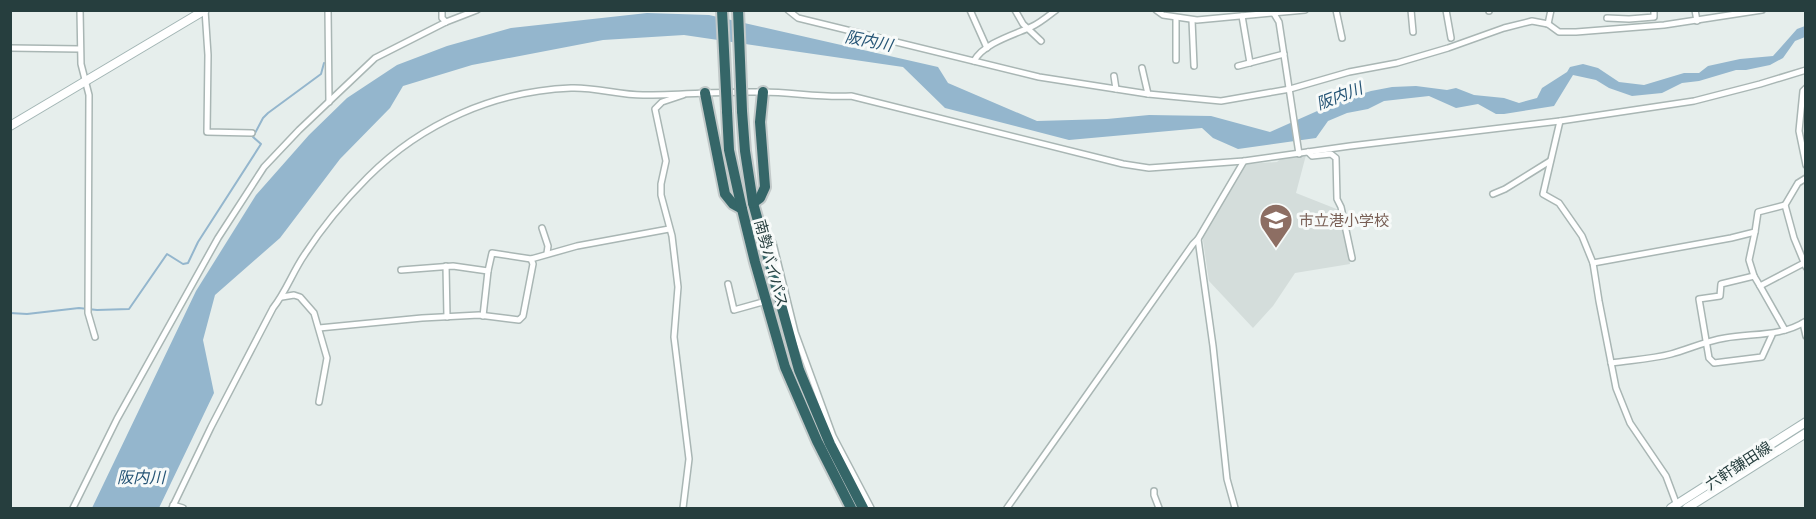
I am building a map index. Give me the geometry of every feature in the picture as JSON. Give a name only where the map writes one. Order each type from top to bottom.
[{"type":"highway","name":"南勢バイパス","points":[[722,10],[729,150],[766,302],[785,367],[817,441],[851,508]]},
{"type":"highway","name":"南勢バイパス","points":[[738,10],[745,151],[753,203],[764,249],[799,370],[830,444],[863,508]]},
{"type":"highway","points":[[753,203],[760,198],[765,187],[760,122],[763,92]]},
{"type":"highway","points":[[705,93],[725,194],[732,204],[742,209]]},
{"type":"main road","points":[[10,126],[205,10]]},
{"type":"main road","name":"六軒鎌田線","points":[[1675,507],[1806,422]]},
{"type":"main road","name":"六軒鎌田線","points":[[1687,508],[1806,433]]},
{"type":"street","points":[[80,10],[81,64],[89,95],[88,313],[95,337]]},
{"type":"street","points":[[205,10],[208,55],[207,132],[252,133]]},
{"type":"street","points":[[328,10],[329,102]]},
{"type":"street","points":[[442,10],[442,18],[446,22]]},
{"type":"street","points":[[72,508],[117,419],[218,238],[264,167],[299,130],[375,58],[446,22],[477,10]]},
{"type":"street","points":[[788,10],[798,18],[1040,77],[1148,94],[1221,101],[1290,91],[1350,72],[1397,63],[1432,53],[1532,21],[1548,24],[1559,32],[1576,32],[1697,21],[1762,10]]},
{"type":"street","points":[[970,10],[987,48]]},
{"type":"street","points":[[1015,10],[1023,24],[1041,41]]},
{"type":"street","points":[[974,61],[977,55],[987,48],[1029,28],[1056,10]]},
{"type":"street","points":[[1156,11],[1163,15],[1192,20],[1305,10]]},
{"type":"street","points":[[1336,10],[1342,38]]},
{"type":"street","points":[[1411,10],[1413,32]]},
{"type":"street","points":[[1446,10],[1451,38]]},
{"type":"street","points":[[1548,24],[1551,10]]},
{"type":"street","points":[[1620,10],[1621,19]]},
{"type":"street","points":[[1607,18],[1654,17],[1653,10]]},
{"type":"street","points":[[1695,10],[1697,21]]},
{"type":"street","points":[[1722,17],[1729,10]]},
{"type":"street","points":[[1273,12],[1279,22],[1299,151]]},
{"type":"street","points":[[1242,16],[1250,63]]},
{"type":"street","points":[[1176,18],[1176,60]]},
{"type":"street","points":[[1629,19],[1629,26]]},
{"type":"street","points":[[1192,20],[1194,66]]},
{"type":"street","points":[[10,48],[80,49]]},
{"type":"street","points":[[1238,66],[1284,54]]},
{"type":"street","points":[[1142,68],[1148,94]]},
{"type":"street","points":[[183,508],[173,507],[273,308],[282,297],[304,254],[345,201],[370,174],[403,147],[427,130],[462,111],[496,100],[572,88],[641,95],[763,92],[829,98],[851,96],[1123,164],[1149,168],[1244,161],[1299,151],[1308,152],[1560,121],[1694,101],[1806,70]]},
{"type":"street","points":[[1114,76],[1116,89]]},
{"type":"street","points":[[1806,88],[1803,91],[1799,123],[1801,146],[1806,165]]},
{"type":"street","points":[[683,508],[689,459],[674,337],[678,287],[672,236],[661,195],[666,161],[655,109],[662,102],[685,94]]},
{"type":"street","points":[[1560,121],[1543,194],[1559,203],[1582,236],[1593,263],[1616,388],[1630,423],[1666,476],[1675,507]]},
{"type":"street","points":[[1308,152],[1312,156],[1331,154],[1336,158],[1337,199],[1341,207],[1352,258]]},
{"type":"street","points":[[1007,508],[1198,239],[1244,161]]},
{"type":"street","points":[[1493,194],[1550,161]]},
{"type":"street","points":[[1785,330],[1754,276],[1749,260],[1758,212],[1785,205],[1798,183],[1806,178]]},
{"type":"street","points":[[1760,286],[1805,265],[1794,238],[1785,205]]},
{"type":"street","points":[[542,228],[548,246],[547,254]]},
{"type":"street","points":[[483,316],[492,254],[531,259],[669,229]]},
{"type":"street","points":[[1593,263],[1755,232]]},
{"type":"street","points":[[1198,239],[1209,312],[1227,479],[1235,508]]},
{"type":"street","points":[[773,243],[795,332],[833,436],[871,508]]},
{"type":"street","points":[[319,328],[447,317],[483,316],[519,321],[523,316],[533,264],[531,259]]},
{"type":"street","points":[[400,270],[446,266],[488,271]]},
{"type":"street","points":[[446,266],[447,317]]},
{"type":"street","points":[[1754,276],[1721,284],[1720,296],[1700,299],[1709,358],[1714,363],[1761,357],[1772,335]]},
{"type":"street","points":[[728,284],[734,310],[766,302]]},
{"type":"street","points":[[282,297],[294,295],[300,297],[314,313],[327,358],[319,402]]},
{"type":"street","points":[[1611,363],[1669,354],[1707,341],[1765,333],[1772,335],[1804,322],[1806,336]]},
{"type":"street","points":[[1154,491],[1160,508]]},
{"type":"shaded area","name":"市立港小学校","points":[[1306,155],[1296,193],[1339,210],[1350,264],[1295,273],[1273,306],[1253,328],[1209,281],[1202,234],[1246,164],[1277,162],[1280,159]]},
{"type":"water","name":"阪内川","points":[[647,13],[709,15],[938,67],[948,83],[1037,121],[1149,115],[1211,116],[1270,132],[1342,100],[1392,87],[1416,86],[1447,90],[1456,88],[1474,95],[1504,98],[1519,103],[1537,98],[1542,88],[1567,72],[1570,67],[1583,64],[1598,68],[1619,82],[1644,85],[1684,73],[1699,73],[1708,66],[1740,59],[1773,56],[1797,29],[1805,26],[1805,37],[1795,41],[1783,58],[1770,65],[1736,70],[1699,81],[1682,83],[1662,93],[1632,96],[1609,88],[1596,80],[1573,75],[1554,106],[1496,114],[1478,104],[1456,108],[1429,96],[1384,101],[1368,109],[1347,113],[1328,121],[1316,138],[1238,149],[1213,138],[1202,128],[1069,140],[945,108],[903,67],[684,35],[603,40],[472,65],[403,86],[390,108],[340,159],[280,238],[215,295],[203,340],[214,393],[159,508],[92,508],[196,291],[256,195],[309,135],[347,98],[397,65],[447,46],[511,28]]},
{"type":"waterway","points":[[10,313],[27,314],[79,308],[129,309],[167,254],[183,264],[188,263],[198,242],[261,144],[253,137],[263,118],[321,74],[324,63]]},
{"type":"place","name":"市立港小学校","points":[[1276,249]]}]
